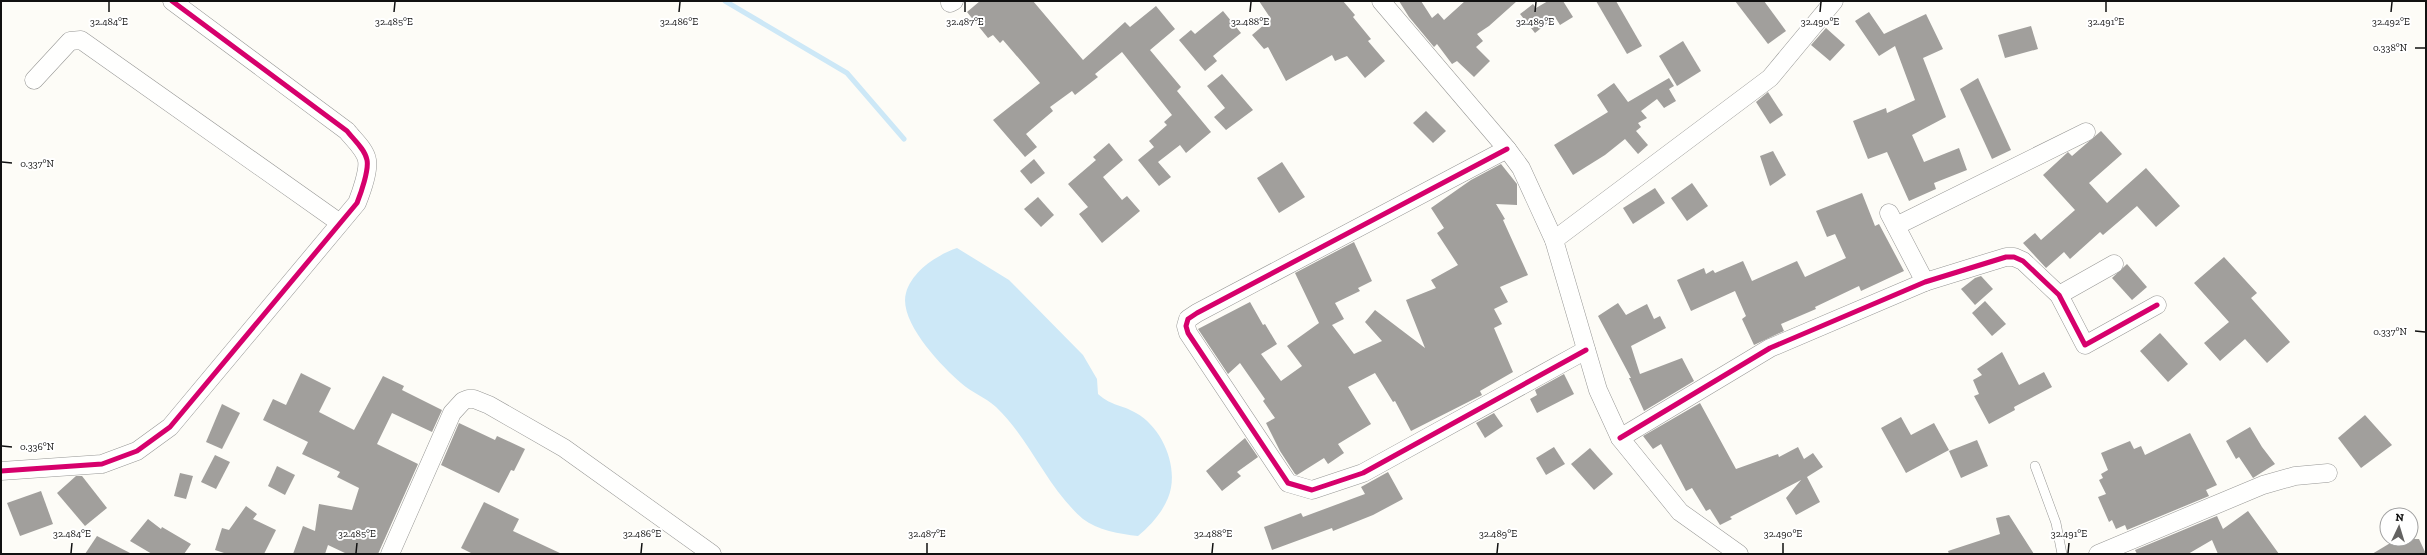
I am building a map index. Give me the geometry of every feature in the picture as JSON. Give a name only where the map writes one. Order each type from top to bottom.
[{"type":"street","points":[[1,471],[102,464],[137,451],[170,427],[357,203],[367,160],[362,150],[347,131],[172,1]]},
{"type":"street","points":[[1381,1],[1507,149],[1521,168],[1554,240],[1598,390],[1620,438],[1680,512],[1739,554]]},
{"type":"street","points":[[1554,240],[1770,78],[1834,1]]},
{"type":"street","points":[[34,80],[70,41],[81,40],[340,223]]},
{"type":"street","points":[[1925,282],[1893,220],[2086,132]]},
{"type":"street","points":[[1507,149],[1197,313],[1188,319],[1186,326],[1188,333],[1285,479],[1298,487],[1312,490],[1363,473],[1586,350]]},
{"type":"street","points":[[1620,438],[1770,348],[1925,282],[1997,259],[2014,257],[2023,261],[2060,295],[2085,345],[2157,305]]},
{"type":"street","points":[[2060,295],[2114,264]]},
{"type":"street","points":[[390,554],[452,413],[463,401],[474,399],[489,405],[564,448],[712,554]]},
{"type":"street","points":[[2098,554],[2263,485],[2295,476],[2328,473]]},
{"type":"lane","points":[[2035,466],[2056,523],[2062,554]]},
{"type":"water","points":[[957,248],[1009,280],[1083,355],[1097,379],[1098,394],[1108,401],[1131,410],[1146,420],[1161,439],[1167,450],[1170,462],[1172,475],[1171,487],[1168,498],[1159,514],[1138,536],[1116,533],[1102,529],[1083,519],[1070,507],[1059,493],[1008,420],[992,403],[965,386],[943,366],[923,342],[908,316],[905,304],[906,293],[914,278],[926,265],[941,255]]},
{"type":"building","points":[[980,1],[1033,1],[1083,60],[1125,22],[1130,27],[1156,6],[1175,29],[1150,50],[1181,87],[1177,91],[1211,132],[1186,153],[1180,145],[1158,162],[1171,177],[1159,186],[1138,160],[1154,147],[1149,141],[1167,125],[1164,122],[1172,115],[1122,52],[1095,74],[1098,77],[1075,95],[1072,91],[1050,107],[1053,111],[1026,134],[1037,147],[1025,157],[993,120],[1040,83],[1003,40],[1000,43],[993,35],[988,38],[967,12]]},
{"type":"building","points":[[1259,1],[1343,1],[1355,15],[1353,17],[1371,39],[1368,41],[1385,61],[1365,78],[1347,56],[1335,61],[1332,55],[1286,81],[1268,47],[1264,49],[1252,35],[1271,19]]},
{"type":"building","points":[[1399,1],[1421,1],[1432,18],[1438,13],[1444,20],[1465,1],[1517,1],[1489,26],[1477,34],[1483,41],[1476,47],[1490,61],[1474,77],[1457,61],[1452,64],[1437,44],[1434,47],[1409,17]]},
{"type":"building","points":[[1548,1],[1563,1],[1573,17],[1560,25],[1555,17],[1535,33],[1520,14],[1533,4],[1536,8]]},
{"type":"building","points":[[1596,1],[1616,1],[1642,46],[1627,54]]},
{"type":"building","points":[[1735,1],[1764,1],[1786,31],[1768,44]]},
{"type":"building","points":[[1223,11],[1241,33],[1213,56],[1217,61],[1205,71],[1179,40],[1191,30],[1195,34]]},
{"type":"building","points":[[1869,12],[1884,34],[1926,14],[1943,49],[1923,58],[1946,117],[1912,135],[1924,162],[1959,148],[1967,170],[1934,183],[1936,189],[1909,201],[1887,152],[1868,159],[1853,121],[1886,108],[1887,113],[1915,100],[1895,46],[1879,56],[1855,21]]},
{"type":"building","points":[[2031,26],[2038,49],[2005,58],[1998,35]]},
{"type":"building","points":[[1826,28],[1845,45],[1830,61],[1811,45]]},
{"type":"building","points":[[1683,41],[1701,71],[1677,86],[1659,56]]},
{"type":"building","points":[[1222,74],[1253,110],[1226,130],[1214,117],[1225,108],[1207,86]]},
{"type":"building","points":[[1669,78],[1674,86],[1669,89],[1676,101],[1664,108],[1657,99],[1641,111],[1647,118],[1638,123],[1641,127],[1636,131],[1648,145],[1638,154],[1625,139],[1605,155],[1573,175],[1554,145],[1608,112],[1597,95],[1614,83],[1628,102]]},
{"type":"building","points":[[1978,78],[2011,150],[1992,159],[1960,89]]},
{"type":"building","points":[[1768,92],[1783,115],[1770,124],[1756,102]]},
{"type":"building","points":[[1426,111],[1446,131],[1433,143],[1413,123]]},
{"type":"building","points":[[2101,131],[2122,154],[2089,183],[2107,203],[2146,168],[2180,206],[2156,227],[2137,206],[2103,235],[2100,232],[2070,259],[2064,252],[2046,268],[2023,243],[2035,233],[2041,240],[2075,210],[2043,175],[2068,152],[2072,156]]},
{"type":"building","points":[[1109,143],[1123,160],[1103,177],[1122,200],[1127,196],[1140,211],[1102,243],[1079,214],[1088,207],[1068,184],[1096,160],[1093,157]]},
{"type":"building","points":[[1773,151],[1786,175],[1770,186],[1760,156]]},
{"type":"building","points":[[1034,159],[1045,173],[1031,184],[1020,171]]},
{"type":"building","points":[[1282,162],[1305,197],[1279,213],[1257,178]]},
{"type":"building","points":[[1501,164],[1517,184],[1517,205],[1496,204],[1505,219],[1503,220],[1528,275],[1500,287],[1508,302],[1494,309],[1502,324],[1494,328],[1513,372],[1480,391],[1482,395],[1411,431],[1395,401],[1393,402],[1375,373],[1348,387],[1371,424],[1338,444],[1344,453],[1328,464],[1324,458],[1297,475],[1295,474],[1280,451],[1266,423],[1275,418],[1263,401],[1265,399],[1240,363],[1228,374],[1198,329],[1250,302],[1263,325],[1265,324],[1277,344],[1261,354],[1281,381],[1302,366],[1287,346],[1319,323],[1295,273],[1354,242],[1372,281],[1358,288],[1360,291],[1335,303],[1344,319],[1332,325],[1354,354],[1382,341],[1365,322],[1375,310],[1425,348],[1406,300],[1436,288],[1431,280],[1458,265],[1437,233],[1444,228],[1431,208],[1471,180]]},
{"type":"building","points":[[1692,183],[1708,206],[1687,221],[1671,198]]},
{"type":"building","points":[[1655,188],[1665,203],[1633,224],[1623,208]]},
{"type":"building","points":[[1862,193],[1875,226],[1879,224],[1904,271],[1861,291],[1859,286],[1815,307],[1816,309],[1781,324],[1784,331],[1754,345],[1742,319],[1746,316],[1735,291],[1691,311],[1677,280],[1704,268],[1706,274],[1713,270],[1715,273],[1743,261],[1752,281],[1797,261],[1805,277],[1846,258],[1835,234],[1827,237],[1816,211]]},
{"type":"building","points":[[1038,197],[1054,215],[1041,227],[1024,209]]},
{"type":"building","points":[[2224,257],[2257,293],[2251,298],[2290,342],[2267,363],[2245,339],[2220,361],[2204,343],[2229,322],[2194,283]]},
{"type":"building","points":[[2127,264],[2147,287],[2132,300],[2112,278]]},
{"type":"building","points":[[1981,276],[1993,289],[1975,305],[1961,289],[1975,278]]},
{"type":"building","points":[[1985,301],[2006,324],[1992,336],[1972,313]]},
{"type":"building","points":[[1618,303],[1626,315],[1647,304],[1654,319],[1660,316],[1666,328],[1631,346],[1640,374],[1682,358],[1694,381],[1644,411],[1629,378],[1631,378],[1598,316]]},
{"type":"building","points":[[2160,333],[2188,364],[2168,382],[2140,351]]},
{"type":"building","points":[[2002,352],[2019,385],[2044,372],[2052,387],[2014,407],[2015,410],[1989,424],[1974,396],[1979,394],[1973,380],[1982,375],[1977,369]]},
{"type":"building","points":[[301,373],[331,388],[319,412],[354,430],[383,376],[404,386],[402,390],[442,410],[432,432],[392,413],[377,444],[418,464],[378,554],[347,554],[328,545],[325,554],[293,554],[303,526],[315,531],[319,504],[352,510],[359,488],[337,477],[340,472],[302,454],[308,442],[263,420],[273,399],[286,405]]},
{"type":"building","points":[[1564,374],[1574,394],[1537,413],[1530,399],[1537,395],[1535,390]]},
{"type":"building","points":[[1700,403],[1736,469],[1778,454],[1779,457],[1798,447],[1804,459],[1813,453],[1823,467],[1807,477],[1820,502],[1796,515],[1786,498],[1801,480],[1730,517],[1732,519],[1720,525],[1710,509],[1706,511],[1692,488],[1686,491],[1661,444],[1653,449],[1643,436]]},
{"type":"building","points":[[222,404],[240,413],[222,449],[206,442]]},
{"type":"building","points":[[1494,413],[1503,426],[1485,438],[1476,423]]},
{"type":"building","points":[[2365,415],[2392,445],[2361,468],[2338,438]]},
{"type":"building","points":[[1901,417],[1911,435],[1934,423],[1949,450],[1906,473],[1881,428]]},
{"type":"building","points":[[459,423],[495,440],[497,436],[525,449],[514,471],[511,470],[499,493],[441,465]]},
{"type":"building","points":[[2250,427],[2262,447],[2275,464],[2253,478],[2239,457],[2236,459],[2226,441]]},
{"type":"building","points":[[2190,433],[2217,485],[2206,490],[2209,496],[2127,530],[2125,525],[2116,529],[2112,520],[2109,522],[2098,497],[2106,494],[2099,480],[2103,478],[2101,474],[2108,470],[2101,453],[2130,441],[2134,449],[2141,446],[2145,455]]},
{"type":"building","points":[[1245,438],[1258,457],[1237,472],[1241,476],[1222,491],[1206,471]]},
{"type":"building","points":[[1977,440],[1988,466],[1961,478],[1949,451]]},
{"type":"building","points":[[1554,447],[1565,464],[1546,475],[1536,458]]},
{"type":"building","points":[[1590,448],[1613,474],[1594,490],[1571,464]]},
{"type":"building","points":[[215,455],[230,462],[216,489],[201,482]]},
{"type":"building","points":[[277,466],[295,475],[285,495],[268,486]]},
{"type":"building","points":[[1388,472],[1403,499],[1373,515],[1333,531],[1332,528],[1272,550],[1264,527],[1301,513],[1303,517],[1365,494],[1361,487]]},
{"type":"building","points":[[180,473],[193,476],[186,499],[174,496]]},
{"type":"building","points":[[76,476],[82,476],[107,508],[85,526],[57,493]]},
{"type":"building","points":[[41,491],[53,524],[20,536],[7,503]]},
{"type":"building","points":[[484,502],[519,519],[513,531],[562,554],[473,554],[461,548]]},
{"type":"building","points":[[246,506],[257,514],[253,519],[276,530],[264,554],[227,554],[215,550],[222,528],[229,530]]},
{"type":"building","points":[[2248,511],[2279,554],[2218,554],[2212,540],[2188,554],[2137,554],[2135,550],[2217,516],[2223,529]]},
{"type":"building","points":[[2009,515],[2034,554],[1949,554],[1948,551],[2000,534],[1996,518]]},
{"type":"building","points":[[148,519],[161,529],[162,527],[191,544],[184,554],[152,554],[130,541]]},
{"type":"building","points":[[97,536],[132,554],[85,554]]},
{"type":"building","points":[[2419,539],[2426,554],[2372,554],[2384,547],[2419,547]]},
{"type":"waterway","points":[[725,1],[847,73],[904,139]]},
{"type":"cycle path","points":[[1,471],[102,464],[137,451],[170,427],[359,199],[366,175],[367,160],[361,148],[347,131],[172,1]]},
{"type":"cycle path","points":[[1507,149],[1197,313],[1188,319],[1186,326],[1188,333],[1288,483],[1312,490],[1363,473],[1586,350]]},
{"type":"cycle path","points":[[1620,438],[1770,348],[1925,282],[2006,257],[2014,257],[2023,261],[2059,295],[2085,345],[2157,305]]}]
